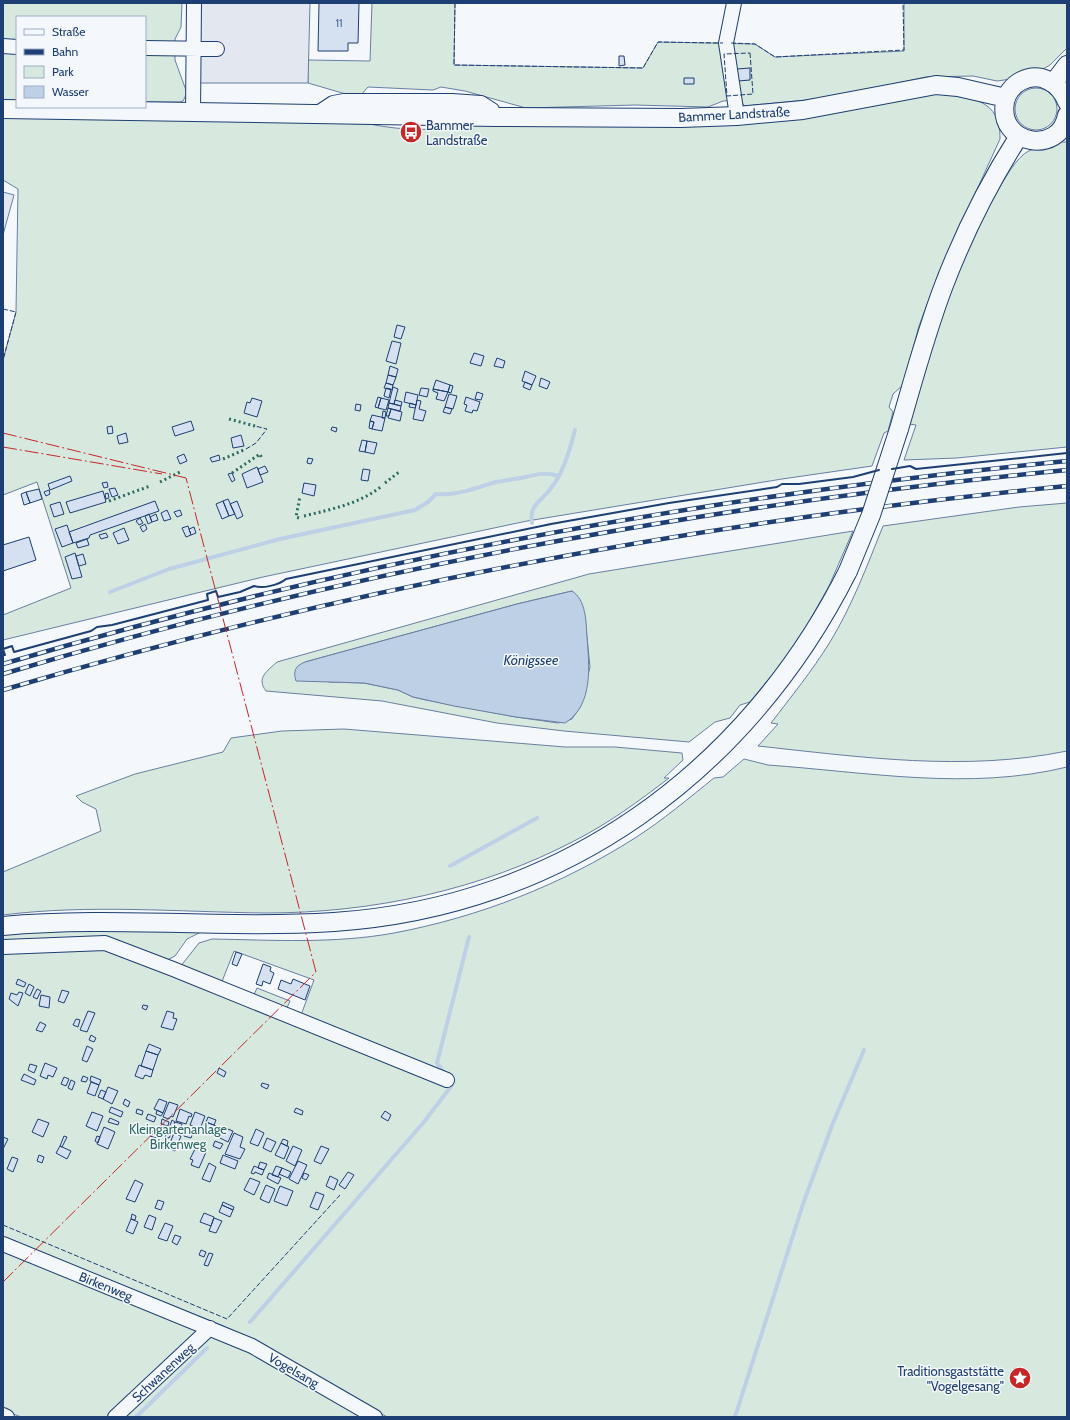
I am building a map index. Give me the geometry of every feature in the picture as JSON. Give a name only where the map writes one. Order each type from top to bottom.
[{"type":"main road","points":[[1054,82],[1067,66]]},
{"type":"main road","points":[[1066,123],[1051,137],[1043,140],[1031,140],[1019,136],[1011,129],[1006,119],[1004,109],[1006,98],[1012,88],[1020,81],[1032,77],[1043,78],[1054,82],[1060,88],[1067,102]]},
{"type":"main road","name":"Bammer Landstraße","points":[[3,109],[315,115],[682,118],[737,116],[803,110],[936,86],[958,87],[1006,98]]},
{"type":"main road","points":[[3,926],[92,921],[306,923],[363,919],[422,909],[497,888],[570,857],[635,819],[689,778],[745,724],[779,684],[830,605],[848,571],[871,515],[933,316],[949,273],[975,215],[1019,136]]},
{"type":"street","points":[[193,113],[194,3]]},
{"type":"street","points":[[734,3],[726,43],[737,116]]},
{"type":"street","points":[[3,46],[16,47]]},
{"type":"street","points":[[146,48],[217,49]]},
{"type":"street","points":[[3,947],[105,943],[447,1080]]},
{"type":"street","name":"Birkenweg","points":[[3,1244],[210,1328]]},
{"type":"street","name":"Schwanenweg","points":[[115,1417],[210,1328]]},
{"type":"street","name":"Vogelsang","points":[[210,1328],[252,1346],[375,1417]]},
{"type":"street","points":[[3,1415],[7,1417]]},
{"type":"green space","points":[[3,3],[182,3],[181,27],[175,39],[175,60],[187,93],[183,101],[146,102],[146,16],[16,16],[16,100],[3,100]]},
{"type":"green space","points":[[372,3],[455,3],[454,65],[643,68],[658,42],[755,44],[775,57],[904,51],[904,3],[1067,3],[1067,48],[1050,65],[1043,69],[1030,70],[1011,79],[997,81],[973,76],[926,77],[841,95],[744,106],[741,100],[723,101],[708,107],[635,105],[526,108],[465,91],[441,87],[433,90],[368,87],[361,95],[349,95],[308,83],[308,60],[370,61]]},
{"type":"green space","points":[[1032,88],[1040,88],[1048,91],[1054,97],[1057,109],[1054,121],[1048,127],[1040,130],[1032,130],[1024,127],[1018,121],[1015,113],[1015,105],[1018,97],[1024,91]]},
{"type":"green space","points":[[938,94],[972,99],[990,108],[999,126],[1000,139],[938,275],[919,326],[903,385],[893,394],[889,407],[893,412],[888,431],[884,433],[872,466],[782,479],[527,521],[263,577],[3,640],[3,615],[71,588],[37,482],[3,495],[3,360],[16,312],[18,189],[3,180],[3,116],[369,124],[395,128],[432,129],[471,125],[799,119],[924,95]]},
{"type":"green space","points":[[1067,142],[1067,447],[957,458],[904,460],[916,425],[909,424],[935,337],[955,281],[979,226],[1003,181],[1019,158],[1032,149]]},
{"type":"green space","points":[[1067,503],[1067,751],[990,761],[951,762],[874,758],[758,746],[778,724],[771,723],[816,663],[838,628],[859,586],[883,526],[1019,507]]},
{"type":"green space","points":[[853,531],[829,586],[806,627],[782,663],[750,702],[740,705],[730,718],[715,722],[689,742],[564,731],[497,723],[382,701],[266,691],[263,686],[262,678],[277,662],[589,574]],"holes":[[[572,591],[585,618],[590,667],[580,707],[572,719],[558,723],[516,717],[426,700],[413,697],[398,690],[364,683],[329,682],[305,662],[517,604]]]},
{"type":"green space","points":[[344,729],[565,747],[615,747],[682,753],[683,760],[664,778],[669,778],[658,787],[612,819],[576,840],[503,872],[464,885],[425,895],[346,909],[305,912],[265,913],[101,909],[3,915],[3,872],[101,831],[96,809],[82,802],[76,796],[135,774],[223,752],[231,738],[282,731]]},
{"type":"green space","name":"Kleingartenanlage Birkenweg","points":[[744,759],[768,765],[918,778],[956,779],[993,778],[1030,774],[1067,767],[1067,1417],[387,1417],[256,1341],[221,1325],[3,1237],[3,953],[108,947],[301,1015],[314,980],[234,951],[221,984],[180,967],[199,943],[212,939],[326,940],[349,939],[394,933],[457,918],[519,897],[578,870],[635,838],[666,816],[714,778],[723,777]]},
{"type":"green space","points":[[66,929],[205,930],[187,939],[175,956],[165,961],[103,938],[3,943],[3,934]]},
{"type":"green space","points":[[257,988],[290,1001],[286,1010],[253,997]]},
{"type":"green space","points":[[3,1250],[248,1350],[364,1417],[21,1417],[3,1410]]},
{"type":"shaded area","points":[[201,3],[310,3],[308,83],[199,83]]},
{"type":"shaded area","points":[[3,192],[14,195],[3,235]]},
{"type":"water","name":"Königssee","points":[[572,591],[577,595],[583,605],[586,624],[589,672],[588,684],[581,706],[565,723],[516,717],[454,706],[413,697],[398,690],[364,683],[296,681],[296,669],[299,665],[305,662],[517,604]]},
{"type":"building","points":[[319,3],[359,3],[358,43],[348,43],[348,51],[318,51]]},
{"type":"building","points":[[619,56],[624,56],[625,65],[619,66]]},
{"type":"building","points":[[750,68],[750,80],[738,81],[737,69]]},
{"type":"building","points":[[684,78],[694,78],[694,84],[684,84]]},
{"type":"building","points":[[397,325],[405,327],[401,339],[394,337]]},
{"type":"building","points":[[392,341],[401,343],[396,364],[386,361]]},
{"type":"building","points":[[474,353],[484,356],[481,366],[470,363]]},
{"type":"building","points":[[497,358],[505,361],[503,368],[494,366]]},
{"type":"building","points":[[390,366],[398,369],[396,377],[388,375]]},
{"type":"building","points":[[525,371],[536,376],[532,385],[522,381]]},
{"type":"building","points":[[388,375],[396,377],[393,385],[386,383]]},
{"type":"building","points":[[541,378],[550,382],[547,389],[539,386]]},
{"type":"building","points":[[436,380],[450,385],[448,392],[433,389]]},
{"type":"building","points":[[525,382],[532,385],[530,390],[523,387]]},
{"type":"building","points":[[386,383],[393,385],[392,390],[384,388]]},
{"type":"building","points":[[450,385],[453,386],[451,393],[448,392]]},
{"type":"building","points":[[393,387],[398,389],[394,404],[389,403]]},
{"type":"building","points":[[386,388],[391,389],[389,398],[384,396]]},
{"type":"building","points":[[421,388],[429,389],[427,397],[419,395]]},
{"type":"building","points":[[433,389],[448,392],[444,401],[436,399],[438,393],[433,391]]},
{"type":"building","points":[[406,392],[418,395],[416,405],[404,402]]},
{"type":"building","points":[[477,392],[483,394],[481,400],[475,399]]},
{"type":"building","points":[[449,394],[457,396],[453,409],[445,407]]},
{"type":"building","points":[[378,397],[381,398],[378,408],[375,407]]},
{"type":"building","points":[[466,397],[480,402],[477,411],[473,410],[472,413],[465,411],[467,405],[464,404]]},
{"type":"building","points":[[252,398],[262,401],[257,417],[244,413],[247,402],[250,403]]},
{"type":"building","points":[[381,398],[389,400],[386,410],[378,408]]},
{"type":"building","points":[[395,400],[402,402],[401,406],[394,404]]},
{"type":"building","points":[[417,400],[421,401],[419,409],[426,411],[423,421],[413,419]]},
{"type":"building","points":[[389,403],[401,406],[400,411],[388,408]]},
{"type":"building","points":[[410,403],[416,405],[415,408],[409,407]]},
{"type":"building","points":[[356,404],[361,405],[360,411],[355,410]]},
{"type":"building","points":[[445,407],[452,409],[450,414],[443,412]]},
{"type":"building","points":[[388,408],[391,409],[389,416],[386,416]]},
{"type":"building","points":[[391,409],[402,412],[400,421],[388,418]]},
{"type":"building","points":[[383,411],[386,412],[385,418],[382,418]]},
{"type":"building","points":[[372,415],[385,418],[382,431],[372,429],[374,422],[370,421]]},
{"type":"building","points":[[191,421],[194,430],[175,436],[172,427]]},
{"type":"building","points":[[370,421],[374,422],[372,429],[369,428]]},
{"type":"building","points":[[112,426],[113,433],[108,434],[107,427]]},
{"type":"building","points":[[332,427],[337,428],[336,432],[331,430]]},
{"type":"building","points":[[126,433],[128,442],[119,444],[117,436]]},
{"type":"building","points":[[241,435],[244,446],[233,448],[231,438]]},
{"type":"building","points":[[362,440],[367,441],[365,452],[359,451]]},
{"type":"building","points":[[367,441],[377,443],[374,454],[365,452]]},
{"type":"building","points":[[184,454],[187,461],[180,464],[177,457]]},
{"type":"building","points":[[219,455],[220,460],[212,462],[210,458]]},
{"type":"building","points":[[308,458],[313,459],[311,464],[307,463]]},
{"type":"building","points":[[265,466],[268,472],[260,475],[258,469]]},
{"type":"building","points":[[257,467],[263,482],[247,488],[242,474]]},
{"type":"building","points":[[363,469],[370,470],[368,481],[361,480]]},
{"type":"building","points":[[232,473],[235,480],[232,482],[228,474]]},
{"type":"building","points":[[70,476],[72,481],[50,490],[48,484]]},
{"type":"building","points":[[107,482],[108,487],[104,488],[102,483]]},
{"type":"building","points":[[304,483],[316,485],[314,496],[302,493]]},
{"type":"building","points":[[115,488],[118,495],[112,497],[109,489]]},
{"type":"building","points":[[39,489],[42,499],[30,503],[26,492]]},
{"type":"building","points":[[49,490],[50,494],[46,496],[44,492]]},
{"type":"building","points":[[103,491],[106,502],[70,513],[66,502]]},
{"type":"building","points":[[26,492],[30,503],[24,505],[21,494]]},
{"type":"building","points":[[108,493],[109,498],[106,499],[105,494]]},
{"type":"building","points":[[228,499],[235,514],[229,516],[223,501]]},
{"type":"building","points":[[155,501],[159,511],[90,535],[89,538],[73,543],[69,532]]},
{"type":"building","points":[[223,501],[229,516],[222,519],[216,504]]},
{"type":"building","points":[[237,501],[243,516],[237,519],[230,504]]},
{"type":"building","points":[[60,502],[64,514],[54,517],[50,505]]},
{"type":"building","points":[[167,510],[171,519],[164,521],[161,513]]},
{"type":"building","points":[[180,510],[182,515],[177,517],[174,512]]},
{"type":"building","points":[[149,514],[152,522],[148,524],[145,516]]},
{"type":"building","points":[[156,514],[158,520],[152,522],[150,517]]},
{"type":"building","points":[[140,518],[143,523],[139,525],[136,521]]},
{"type":"building","points":[[145,524],[147,529],[143,532],[140,527]]},
{"type":"building","points":[[67,525],[73,543],[62,547],[55,529]]},
{"type":"building","points":[[188,526],[191,535],[186,537],[182,528]]},
{"type":"building","points":[[194,527],[196,533],[191,535],[189,529]]},
{"type":"building","points":[[124,528],[129,540],[118,544],[113,533]]},
{"type":"building","points":[[106,533],[108,537],[101,539],[99,535]]},
{"type":"building","points":[[29,537],[36,560],[3,571],[3,545]]},
{"type":"building","points":[[87,539],[89,545],[78,548],[76,543]]},
{"type":"building","points":[[75,553],[82,577],[72,579],[65,557]]},
{"type":"building","points":[[83,554],[86,564],[79,566],[76,556]]},
{"type":"building","points":[[236,952],[242,954],[237,966],[232,964]]},
{"type":"building","points":[[263,964],[271,967],[270,971],[274,973],[270,984],[263,981],[262,986],[256,984]]},
{"type":"building","points":[[18,979],[26,983],[24,987],[16,984]]},
{"type":"building","points":[[293,979],[310,986],[305,1000],[278,989],[281,980],[291,984]]},
{"type":"building","points":[[29,984],[34,987],[30,996],[25,993]]},
{"type":"building","points":[[37,989],[41,991],[37,999],[33,997]]},
{"type":"building","points":[[62,990],[69,992],[64,1003],[58,1001]]},
{"type":"building","points":[[19,992],[23,993],[18,1006],[9,999],[11,993],[17,995]]},
{"type":"building","points":[[41,995],[50,997],[49,1008],[39,1006]]},
{"type":"building","points":[[143,1005],[148,1006],[146,1010],[142,1008]]},
{"type":"building","points":[[88,1011],[95,1013],[87,1032],[80,1030]]},
{"type":"building","points":[[167,1011],[174,1013],[173,1018],[177,1019],[173,1030],[161,1027]]},
{"type":"building","points":[[76,1019],[80,1020],[78,1027],[73,1025]]},
{"type":"building","points":[[40,1022],[46,1025],[42,1032],[36,1030]]},
{"type":"building","points":[[91,1035],[96,1038],[94,1042],[89,1040]]},
{"type":"building","points":[[149,1044],[161,1049],[158,1055],[146,1051]]},
{"type":"building","points":[[87,1046],[93,1049],[87,1062],[82,1060]]},
{"type":"building","points":[[146,1051],[158,1055],[153,1070],[141,1066]]},
{"type":"building","points":[[45,1063],[57,1068],[53,1077],[48,1075],[47,1079],[40,1076]]},
{"type":"building","points":[[30,1064],[37,1066],[34,1073],[28,1070]]},
{"type":"building","points":[[139,1065],[153,1070],[151,1077],[145,1075],[143,1079],[135,1076]]},
{"type":"building","points":[[219,1068],[226,1072],[224,1077],[217,1073]]},
{"type":"building","points":[[24,1074],[36,1080],[34,1085],[21,1080]]},
{"type":"building","points":[[83,1076],[88,1078],[86,1082],[81,1081]]},
{"type":"building","points":[[91,1076],[101,1080],[99,1085],[90,1081]]},
{"type":"building","points":[[64,1077],[69,1079],[66,1086],[61,1084]]},
{"type":"building","points":[[71,1080],[75,1082],[72,1090],[68,1088]]},
{"type":"building","points":[[91,1082],[99,1085],[95,1096],[87,1093]]},
{"type":"building","points":[[262,1083],[269,1085],[267,1089],[261,1086]]},
{"type":"building","points":[[108,1087],[118,1091],[112,1104],[103,1099]]},
{"type":"building","points":[[101,1090],[106,1092],[103,1099],[98,1097]]},
{"type":"building","points":[[125,1099],[130,1102],[128,1107],[123,1104]]},
{"type":"building","points":[[159,1099],[167,1102],[163,1113],[154,1109]]},
{"type":"building","points":[[169,1102],[178,1105],[173,1117],[171,1116],[169,1119],[163,1117]]},
{"type":"building","points":[[111,1107],[123,1112],[121,1117],[109,1112]]},
{"type":"building","points":[[296,1108],[303,1111],[302,1115],[294,1112]]},
{"type":"building","points":[[137,1109],[143,1111],[142,1115],[136,1113]]},
{"type":"building","points":[[180,1109],[192,1114],[191,1117],[189,1116],[186,1124],[176,1121]]},
{"type":"building","points":[[157,1110],[163,1113],[161,1116],[156,1114]]},
{"type":"building","points":[[385,1111],[391,1115],[388,1121],[381,1117]]},
{"type":"building","points":[[92,1112],[103,1116],[97,1131],[86,1126]]},
{"type":"building","points":[[195,1112],[205,1116],[200,1129],[190,1125]]},
{"type":"building","points":[[148,1114],[156,1117],[154,1122],[146,1119]]},
{"type":"building","points":[[208,1117],[216,1120],[214,1125],[206,1122]]},
{"type":"building","points":[[110,1118],[119,1122],[118,1125],[108,1122]]},
{"type":"building","points":[[38,1119],[49,1123],[43,1137],[32,1132]]},
{"type":"building","points":[[162,1119],[169,1122],[168,1126],[161,1124]]},
{"type":"building","points":[[172,1120],[175,1122],[172,1129],[169,1128]]},
{"type":"building","points":[[175,1122],[182,1124],[178,1134],[172,1131]]},
{"type":"building","points":[[206,1122],[216,1126],[213,1133],[203,1129]]},
{"type":"building","points":[[104,1127],[115,1132],[108,1149],[97,1144]]},
{"type":"building","points":[[188,1127],[194,1130],[191,1138],[184,1136]]},
{"type":"building","points":[[225,1128],[233,1131],[228,1142],[220,1138]]},
{"type":"building","points":[[256,1129],[264,1133],[258,1146],[250,1143]]},
{"type":"building","points":[[152,1131],[158,1133],[156,1138],[150,1136]]},
{"type":"building","points":[[167,1132],[171,1134],[169,1138],[165,1137]]},
{"type":"building","points":[[174,1133],[181,1136],[175,1151],[168,1148]]},
{"type":"building","points":[[234,1133],[243,1137],[240,1147],[245,1149],[240,1159],[225,1154]]},
{"type":"building","points":[[64,1136],[67,1137],[62,1147],[60,1146]]},
{"type":"building","points":[[97,1136],[100,1137],[98,1143],[95,1141]]},
{"type":"building","points":[[3,1137],[8,1139],[3,1149]]},
{"type":"building","points":[[267,1138],[276,1142],[271,1152],[263,1148]]},
{"type":"building","points":[[283,1139],[288,1141],[287,1146],[281,1143]]},
{"type":"building","points":[[215,1141],[223,1144],[220,1149],[213,1146]]},
{"type":"building","points":[[281,1143],[289,1147],[284,1159],[275,1155]]},
{"type":"building","points":[[60,1146],[71,1151],[67,1159],[56,1153]]},
{"type":"building","points":[[293,1146],[302,1150],[295,1166],[286,1161]]},
{"type":"building","points":[[321,1146],[329,1149],[321,1164],[314,1161]]},
{"type":"building","points":[[199,1148],[206,1152],[199,1168],[191,1165],[193,1160],[190,1159],[195,1149],[198,1150]]},
{"type":"building","points":[[39,1155],[44,1157],[42,1163],[37,1161]]},
{"type":"building","points":[[223,1155],[238,1161],[235,1169],[220,1163]]},
{"type":"building","points":[[12,1157],[18,1159],[13,1172],[7,1169]]},
{"type":"building","points":[[298,1161],[307,1165],[298,1184],[289,1179]]},
{"type":"building","points":[[260,1162],[267,1164],[264,1170],[258,1168]]},
{"type":"building","points":[[209,1163],[216,1167],[210,1182],[202,1179]]},
{"type":"building","points":[[254,1166],[264,1170],[262,1175],[255,1172],[254,1174],[251,1173]]},
{"type":"building","points":[[276,1166],[282,1168],[278,1177],[272,1175]]},
{"type":"building","points":[[282,1168],[291,1172],[288,1178],[279,1174]]},
{"type":"building","points":[[348,1172],[354,1175],[345,1189],[339,1185]]},
{"type":"building","points":[[269,1173],[281,1178],[278,1184],[267,1178]]},
{"type":"building","points":[[304,1173],[309,1175],[306,1180],[302,1178]]},
{"type":"building","points":[[330,1176],[338,1180],[334,1190],[326,1186]]},
{"type":"building","points":[[250,1178],[260,1182],[254,1195],[244,1190]]},
{"type":"building","points":[[135,1180],[143,1184],[135,1202],[126,1199]]},
{"type":"building","points":[[266,1185],[275,1189],[269,1203],[260,1199]]},
{"type":"building","points":[[280,1186],[293,1191],[287,1206],[274,1201]]},
{"type":"building","points":[[316,1192],[324,1195],[318,1210],[310,1207]]},
{"type":"building","points":[[158,1200],[164,1202],[161,1210],[155,1208]]},
{"type":"building","points":[[223,1202],[234,1207],[233,1210],[222,1205]]},
{"type":"building","points":[[222,1205],[233,1210],[230,1217],[219,1212]]},
{"type":"building","points":[[204,1213],[214,1217],[211,1226],[200,1222]]},
{"type":"building","points":[[132,1214],[136,1216],[135,1220],[131,1219]]},
{"type":"building","points":[[149,1215],[156,1218],[152,1230],[144,1227]]},
{"type":"building","points":[[214,1218],[222,1221],[216,1233],[209,1231]]},
{"type":"building","points":[[131,1219],[138,1222],[133,1234],[126,1231]]},
{"type":"building","points":[[165,1223],[173,1226],[167,1241],[158,1238]]},
{"type":"building","points":[[175,1235],[181,1237],[177,1245],[172,1242]]},
{"type":"building","points":[[201,1250],[206,1252],[204,1257],[199,1255]]},
{"type":"building","points":[[209,1253],[213,1254],[208,1266],[204,1265]]},
{"type":"waterway","points":[[532,523],[531,518],[533,509],[557,479],[569,453],[575,430]]},
{"type":"waterway","points":[[110,592],[169,569],[280,539],[415,510],[428,502],[436,494],[458,493],[496,482],[538,474],[559,476]]},
{"type":"waterway","points":[[450,866],[537,818]]},
{"type":"waterway","points":[[445,1074],[437,1063],[469,937]]},
{"type":"waterway","points":[[735,1417],[804,1201],[833,1123],[864,1050]]},
{"type":"waterway","points":[[250,1322],[424,1122],[452,1085],[449,1080]]},
{"type":"waterway","points":[[136,1417],[207,1348]]},
{"type":"railway","points":[[3,664],[133,627],[265,594],[397,564],[530,537],[664,513],[798,493],[1067,461]]},
{"type":"railway","points":[[3,674],[133,637],[265,603],[397,573],[530,546],[798,502],[1067,470]]},
{"type":"railway","points":[[3,690],[134,653],[265,620],[397,589],[530,562],[798,518],[1067,486]]},
{"type":"hedge","points":[[229,419],[255,426]]},
{"type":"hedge","points":[[223,459],[246,449]]},
{"type":"hedge","points":[[232,473],[260,454],[262,459]]},
{"type":"hedge","points":[[160,482],[180,472]]},
{"type":"hedge","points":[[385,483],[399,472]]},
{"type":"hedge","points":[[109,501],[150,486]]},
{"type":"hedge","points":[[304,516],[355,502],[382,486]]},
{"type":"hedge","points":[[299,518],[296,517],[300,496]]},
{"type":"fence","points":[[455,3],[454,65],[643,68],[658,42],[723,43]]},
{"type":"fence","points":[[731,43],[755,44],[775,57],[904,50],[903,3]]},
{"type":"fence","points":[[750,53],[753,94],[727,96],[724,54],[750,53]]},
{"type":"fence","points":[[3,309],[16,312],[3,360]]},
{"type":"fence","points":[[246,449],[256,443],[267,429],[255,426]]},
{"type":"fence","points":[[3,1225],[227,1319],[340,1195]]},
{"type":"wall","points":[[892,469],[910,466],[916,469],[1067,453]]},
{"type":"wall","points":[[3,649],[12,646],[14,652],[91,631],[97,627],[112,625],[208,600],[207,594],[216,591],[218,597],[240,592],[254,586],[270,586],[286,579],[551,524],[669,503],[777,487],[782,484],[799,484],[853,477],[879,470]]},
{"type":"wall","points":[[3,649],[5,655],[3,655]]},
{"type":"power","points":[[3,433],[186,478]]},
{"type":"power","points":[[3,447],[162,474]]},
{"type":"power","points":[[3,1282],[316,972],[186,478]]},
{"type":"place","name":"Bammer Landstraße","points":[[411,132]]},
{"type":"place","name":"Traditionsgaststätte \"Vogelgesang\"","points":[[1020,1378]]}]
